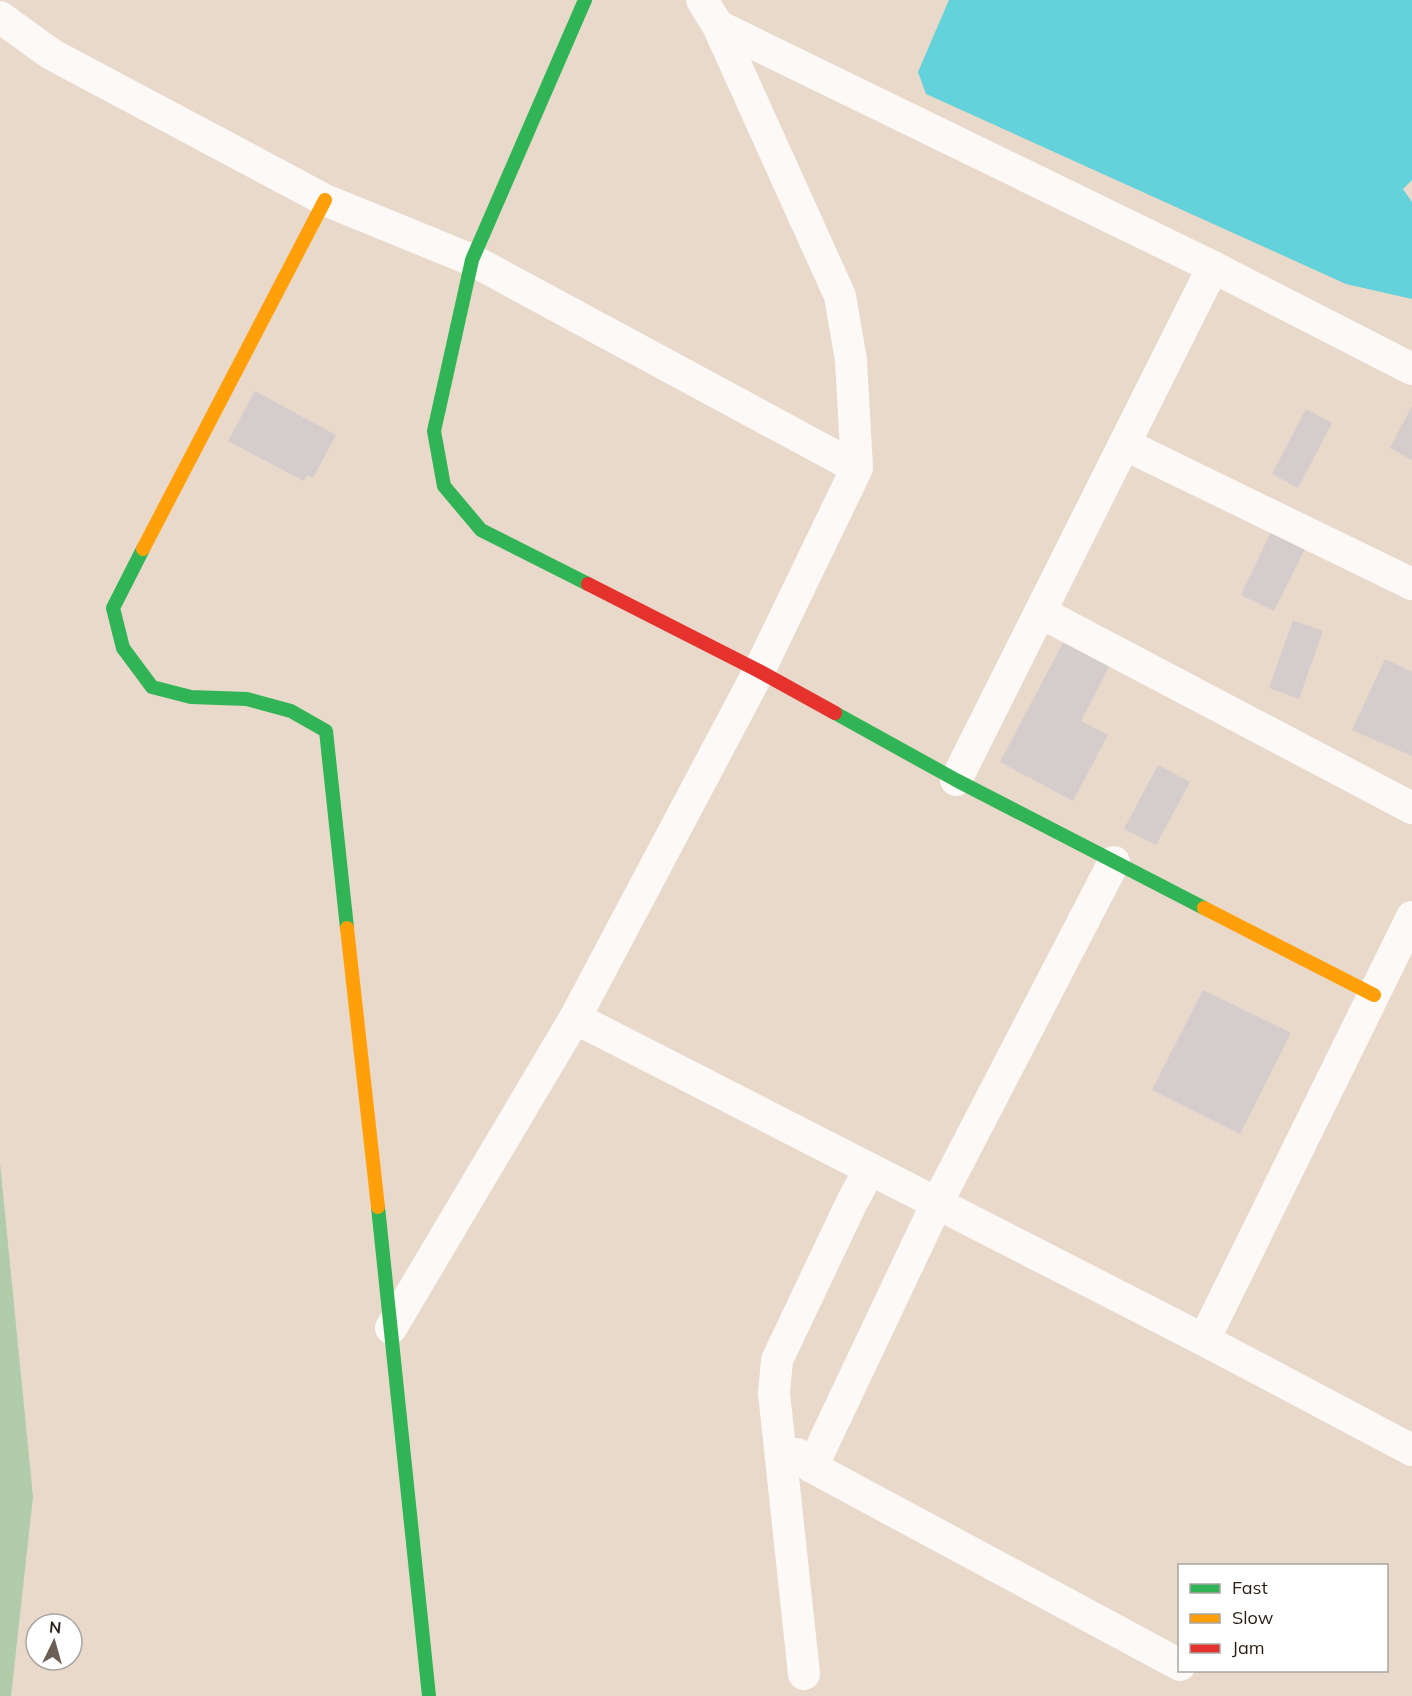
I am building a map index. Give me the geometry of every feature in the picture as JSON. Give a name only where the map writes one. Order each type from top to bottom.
[{"type":"street","points":[[585,0],[472,260],[434,431],[444,486],[481,530],[759,671],[956,780],[1374,995]]},
{"type":"street","points":[[392,1328],[575,1018],[759,671],[857,468],[851,360],[840,296],[718,26],[702,0]]},
{"type":"street","points":[[0,17],[51,54],[325,200],[472,260],[857,468]]},
{"type":"street","points":[[718,26],[1213,267],[1412,369]]},
{"type":"street","points":[[325,200],[113,608],[123,648],[152,687],[191,697],[247,699],[291,711],[326,731],[392,1328],[429,1696]]},
{"type":"street","points":[[956,780],[1213,267]]},
{"type":"street","points":[[1125,444],[1412,584]]},
{"type":"street","points":[[1040,612],[1412,808]]},
{"type":"street","points":[[812,1467],[937,1203],[1114,862]]},
{"type":"street","points":[[1204,1340],[1412,917]]},
{"type":"street","points":[[575,1018],[1204,1340],[1412,1450]]},
{"type":"street","points":[[804,1674],[774,1393],[777,1360],[870,1169]]},
{"type":"street","points":[[780,1438],[812,1467],[1178,1665]]},
{"type":"green space","points":[[0,1163],[33,1497],[11,1696],[0,1696]]},
{"type":"water","points":[[949,0],[1412,0],[1412,180],[1403,189],[1412,202],[1412,299],[1346,284],[926,94],[918,72]]},
{"type":"building","points":[[255,391],[336,435],[313,478],[307,475],[304,481],[228,441]]},
{"type":"building","points":[[1412,406],[1412,460],[1390,448]]},
{"type":"building","points":[[1306,409],[1332,423],[1298,488],[1272,474]]},
{"type":"building","points":[[1272,530],[1306,547],[1274,611],[1241,595]]},
{"type":"building","points":[[1293,620],[1323,631],[1299,699],[1269,688]]},
{"type":"building","points":[[1064,641],[1110,665],[1081,721],[1108,735],[1073,801],[1000,762]]},
{"type":"building","points":[[1385,659],[1412,672],[1412,756],[1352,730]]},
{"type":"building","points":[[1158,765],[1190,782],[1156,845],[1124,829]]},
{"type":"building","points":[[1203,990],[1291,1033],[1240,1134],[1152,1090]]},
{"type":"traffic: fast","points":[[585,0],[472,260],[434,431],[444,486],[481,530],[588,584]]},
{"type":"traffic: fast","points":[[143,549],[113,608],[123,648],[152,687],[191,697],[247,699],[291,711],[326,731],[347,928]]},
{"type":"traffic: fast","points":[[835,713],[956,780],[1204,908]]},
{"type":"traffic: fast","points":[[378,1207],[429,1696]]},
{"type":"traffic: slow","points":[[143,549],[325,200]]},
{"type":"traffic: slow","points":[[1204,908],[1374,995]]},
{"type":"traffic: slow","points":[[347,928],[378,1207]]},
{"type":"traffic: jam","points":[[588,584],[759,671],[835,713]]}]
